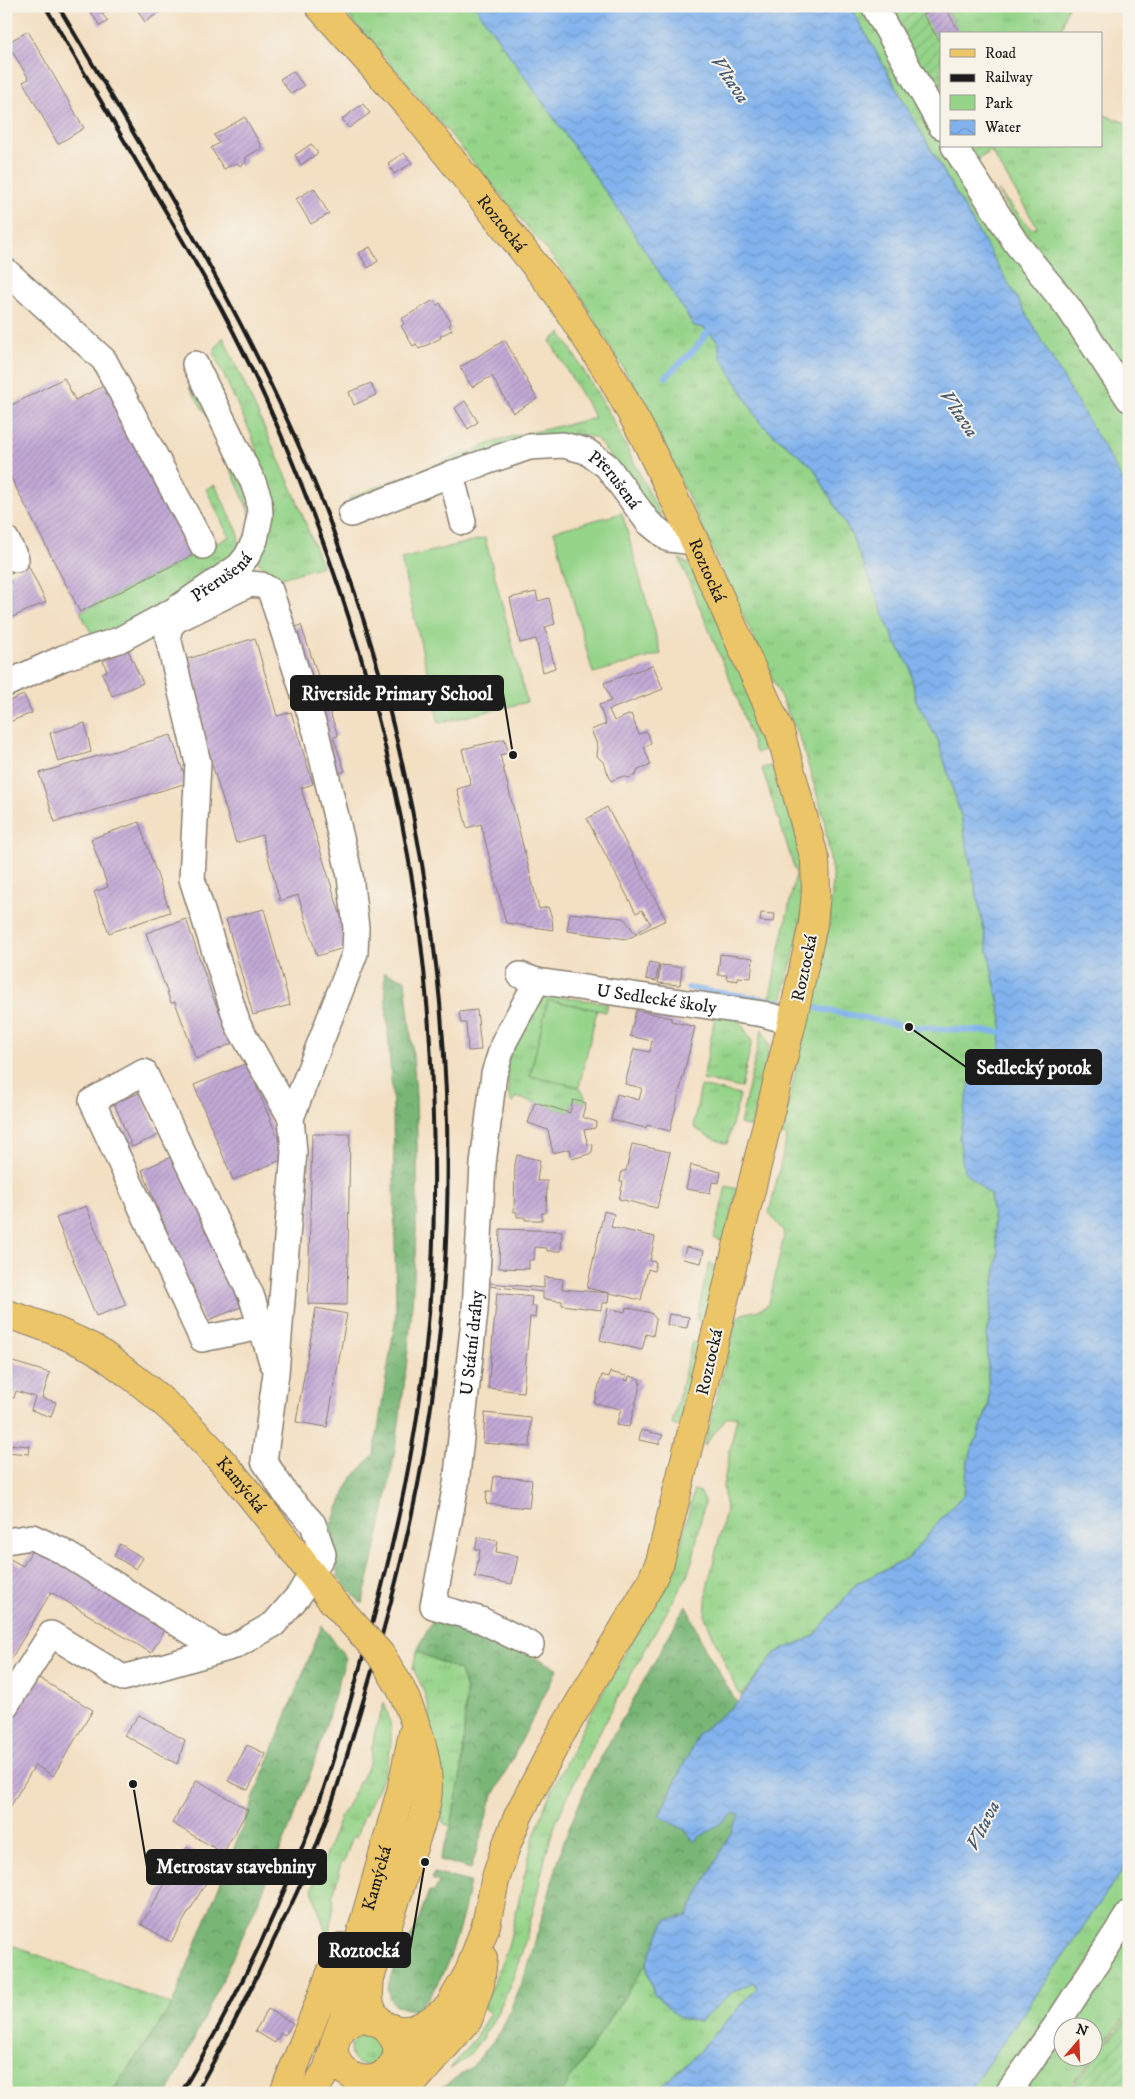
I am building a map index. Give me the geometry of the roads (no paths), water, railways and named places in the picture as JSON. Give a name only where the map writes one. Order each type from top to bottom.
[{"type":"main road","name":"Roztocká","points":[[319,6],[411,109],[557,293],[613,379],[645,438],[695,542],[780,732],[815,860],[816,891],[814,924],[792,1022],[660,1562],[649,1586],[559,1737],[520,1814],[506,1846],[495,1881],[486,1924],[469,1972],[435,2032],[423,2047],[380,2076],[350,2093]]},
{"type":"main road","name":"Kamýcká","points":[[6,1314],[36,1323],[92,1348],[144,1384],[191,1427],[239,1481],[330,1598],[381,1655],[400,1687],[415,1722],[427,1772],[428,1788],[426,1807],[370,1978],[370,2004],[374,2013],[393,2036],[396,2048],[393,2064],[380,2076]]},
{"type":"main road","name":"Kamýcká","points":[[312,2093],[327,2070],[344,2017],[347,1983],[408,1766],[415,1722]]},
{"type":"main road","points":[[284,2093],[366,1879],[394,1816]]},
{"type":"main road","points":[[404,2093],[468,2020],[480,1985],[486,1924]]},
{"type":"main road","name":"Roztocká","points":[[385,2025],[405,2030],[414,2028],[448,2008]]},
{"type":"main road","points":[[380,2076],[362,2080],[344,2073],[335,2057],[336,2038],[346,2025],[361,2019],[372,2019],[385,2025]]},
{"type":"street","points":[[874,6],[940,124]]},
{"type":"street","points":[[955,148],[1016,243],[1068,307],[1129,399]]},
{"type":"street","points":[[6,271],[104,360],[203,546]]},
{"type":"street","name":"Přerušená","points":[[6,684],[63,658],[119,640],[180,606],[228,574],[248,556],[255,540],[260,516],[259,499],[253,482],[195,364]]},
{"type":"street","name":"Přerušená","points":[[351,514],[451,474],[528,447],[563,445],[586,451],[607,466],[648,522],[668,539],[695,542]]},
{"type":"street","points":[[451,474],[463,522]]},
{"type":"street","points":[[6,1705],[51,1634],[123,1678],[235,1646],[274,1624],[299,1594],[323,1554],[313,1524],[285,1493],[264,1461],[276,1373],[294,1152],[291,1118],[238,1025],[192,879],[198,763],[168,637],[169,628],[176,620],[249,584],[261,585],[270,590],[316,732],[350,876],[356,928],[355,952],[291,1118]]},
{"type":"street","name":"U Sedlecké školy","points":[[529,978],[763,1014],[792,1022]]},
{"type":"street","name":"U Státní dráhy","points":[[529,978],[504,1042],[494,1074],[482,1164],[475,1311],[456,1484],[433,1606],[481,1620],[531,1645]]},
{"type":"street","points":[[261,1327],[202,1339],[92,1101],[144,1072],[251,1295],[276,1373]]},
{"type":"street","points":[[6,1541],[32,1537],[60,1550],[220,1650]]},
{"type":"street","points":[[1008,2093],[1056,2027],[1129,1913]]},
{"type":"water","name":"Vltava","points":[[475,6],[850,6],[939,164],[1129,491],[1129,1861],[968,2093],[654,2093],[690,2061],[757,1988],[753,1982],[733,1992],[700,2022],[680,2018],[654,1994],[646,1964],[666,1920],[687,1916],[740,1815],[735,1813],[694,1841],[685,1830],[659,1816],[699,1733],[737,1703],[775,1653],[814,1636],[857,1583],[908,1559],[964,1494],[968,1461],[989,1405],[987,1337],[998,1253],[990,1195],[964,1171],[959,1138],[970,1081],[998,1070],[1002,1020],[961,816],[938,740],[916,701],[910,666],[895,642],[851,534],[813,467],[761,424],[720,355],[718,341],[704,328],[694,326],[626,221]]},
{"type":"waterway","points":[[666,377],[695,349],[708,332]]},
{"type":"waterway","points":[[688,988],[789,1003]]},
{"type":"waterway","points":[[801,1005],[909,1027],[1001,1032],[1008,1030]]},
{"type":"railway","points":[[45,6],[224,314],[274,419],[318,528],[357,644],[389,762],[402,822],[421,942],[430,1042],[434,1195],[430,1303],[418,1411],[407,1475],[388,1561],[374,1618],[323,1791],[294,1868],[241,1984],[181,2093]]},
{"type":"railway","points":[[58,6],[168,192],[238,319],[301,450],[328,517],[366,628],[397,742],[421,858],[437,975],[446,1093],[447,1211],[440,1329],[425,1446],[399,1571],[352,1740],[314,1852],[245,2001],[196,2093]]},
{"type":"place","name":"Riverside Primary School","points":[[513,755]]},
{"type":"place","name":"Sedlecký potok","points":[[909,1027]]},
{"type":"place","name":"Metrostav stavebniny","points":[[133,1784]]},
{"type":"place","name":"Roztocká","points":[[425,1862]]}]
